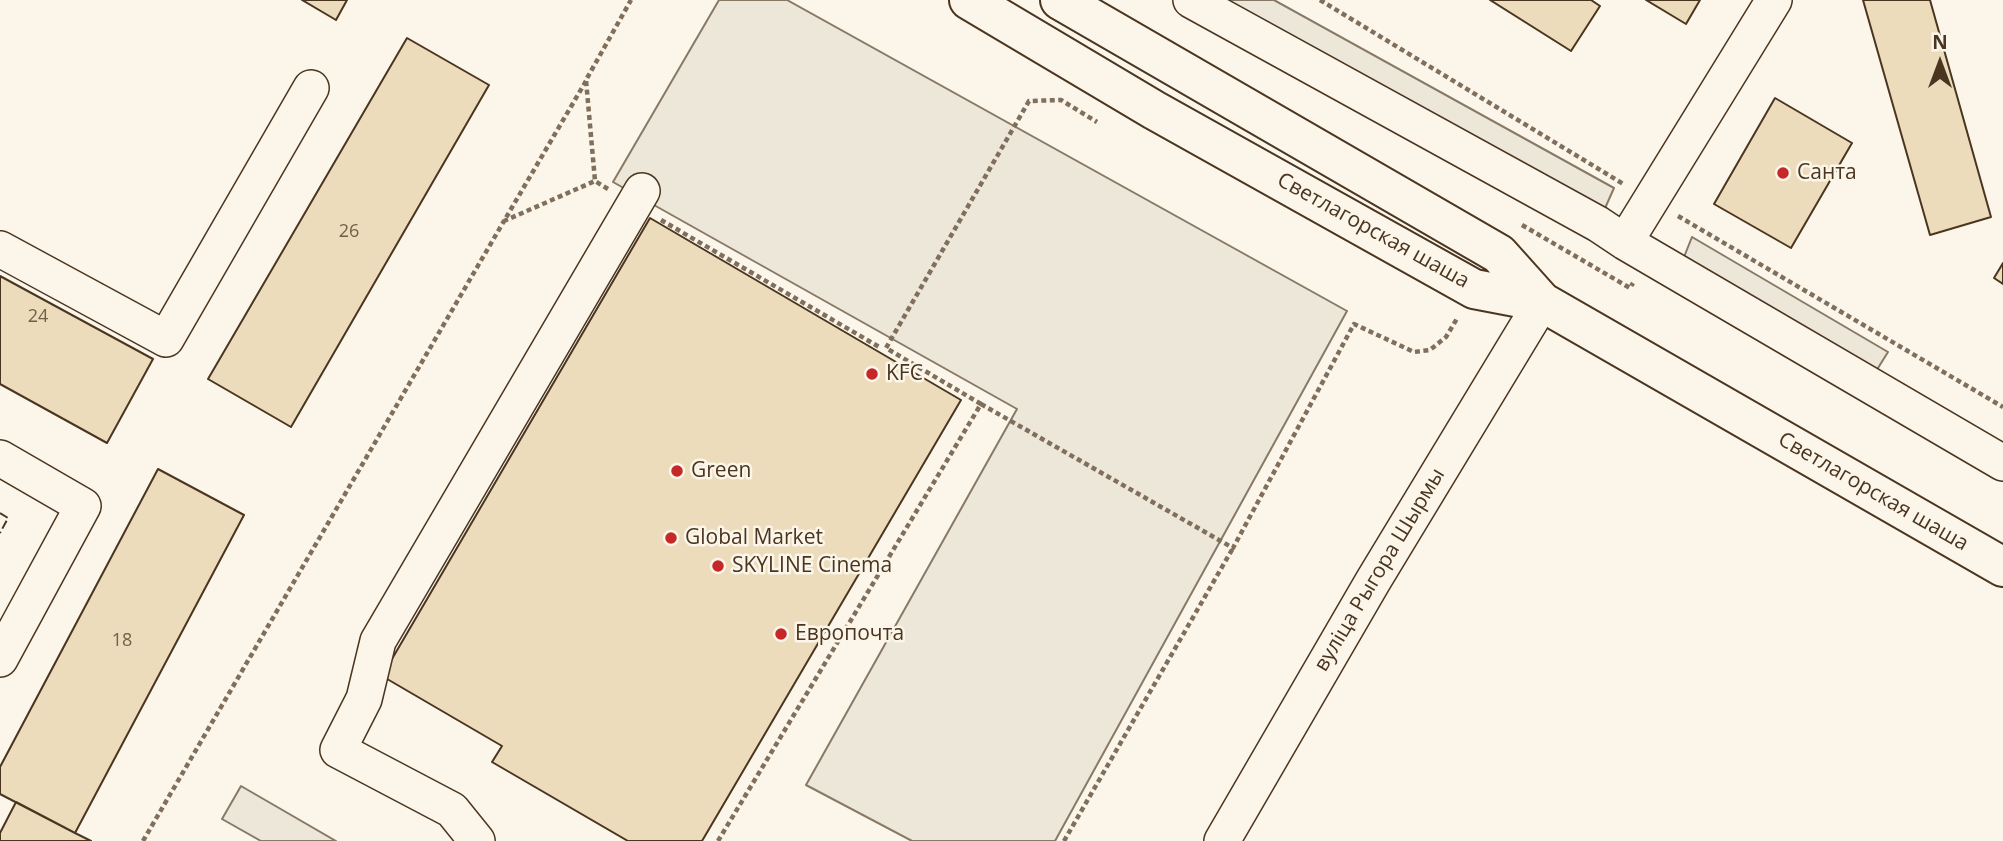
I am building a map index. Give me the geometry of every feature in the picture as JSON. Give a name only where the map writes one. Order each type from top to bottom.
[{"type":"main road","name":"Светлагорская шаша","points":[[969,0],[1154,110],[1474,289],[1542,302],[2003,567]]},
{"type":"main road","points":[[1060,0],[1496,252],[1542,302]]},
{"type":"street","points":[[1191,0],[1598,224],[2003,463]]},
{"type":"street","points":[[1637,249],[1774,0]]},
{"type":"street","points":[[0,249],[166,339],[311,88]]},
{"type":"street","points":[[477,841],[452,810],[338,750],[364,699],[378,641],[638,197]]},
{"type":"street","name":"вуліца Рыгора Шырмы","points":[[1222,841],[1373,581],[1542,302]]},
{"type":"street","points":[[0,458],[83,506],[0,659]]},
{"type":"path","points":[[143,841],[631,0]]},
{"type":"path","points":[[586,80],[595,181]]},
{"type":"path","points":[[1097,122],[1061,100],[1029,101],[886,348],[1233,548]]},
{"type":"path","points":[[503,221],[595,181],[638,197],[881,348]]},
{"type":"path","points":[[1496,252],[1514,220],[1630,288],[1637,249],[1675,214]]},
{"type":"path","points":[[1064,841],[1233,548],[1354,324],[1415,352],[1430,350],[1446,337],[1474,289]]},
{"type":"path","points":[[718,841],[981,404]]},
{"type":"shaded area","points":[[719,0],[787,0],[1347,311],[1055,841],[912,841],[806,785],[1017,409],[613,182]]},
{"type":"shaded area","points":[[1191,0],[1274,0],[1614,188],[1598,224]]},
{"type":"shaded area","points":[[1692,237],[1888,352],[1868,384],[1678,272]]},
{"type":"shaded area","points":[[241,786],[336,841],[261,841],[222,819]]},
{"type":"building","points":[[302,0],[347,0],[336,20]]},
{"type":"building","points":[[1490,0],[1591,0],[1600,6],[1571,51]]},
{"type":"building","points":[[1646,0],[1700,0],[1686,24]]},
{"type":"building","points":[[1863,0],[1930,0],[1991,217],[1930,235]]},
{"type":"building","points":[[407,38],[489,85],[291,427],[208,379]]},
{"type":"building","name":"Санта","points":[[1775,98],[1852,143],[1791,248],[1714,204]]},
{"type":"building","name":"Global Market","points":[[650,218],[961,400],[702,841],[628,841],[492,762],[502,746],[382,676]]},
{"type":"building","points":[[2003,263],[2003,284],[1994,278]]},
{"type":"building","points":[[0,276],[153,359],[107,443],[0,384]]},
{"type":"building","points":[[158,469],[244,515],[75,833],[0,794],[0,767]]},
{"type":"building","points":[[16,802],[91,841],[0,841],[0,833]]},
{"type":"fence","points":[[0,513],[8,518],[0,533]]},
{"type":"place","name":"Санта","points":[[1783,173]]},
{"type":"place","name":"KFC","points":[[872,374]]},
{"type":"place","name":"Green","points":[[677,471]]},
{"type":"place","name":"Global Market","points":[[671,538]]},
{"type":"place","name":"SKYLINE Cinema","points":[[718,566]]},
{"type":"place","name":"Европочта","points":[[781,634]]}]
